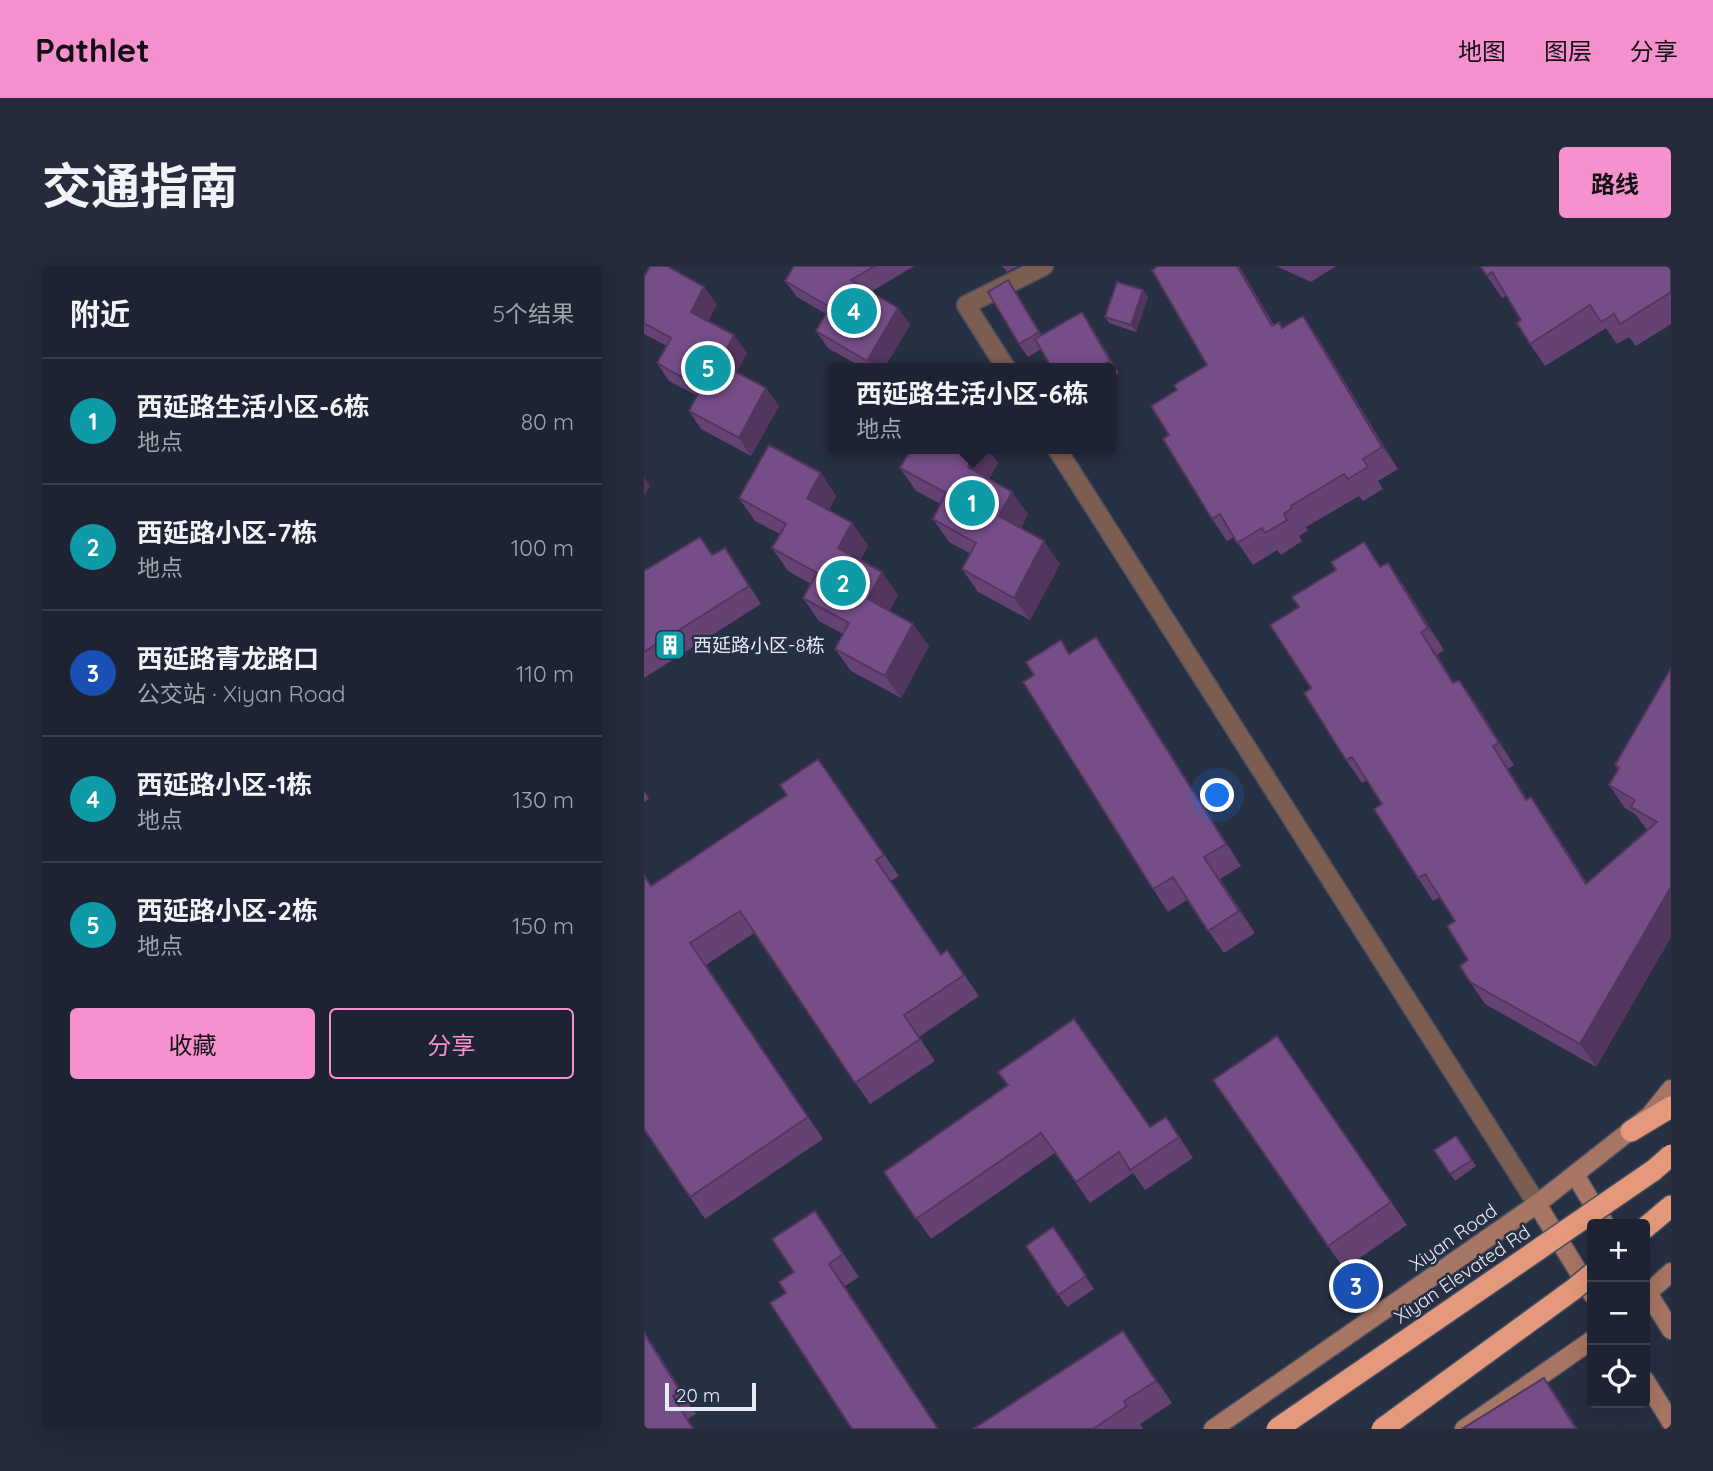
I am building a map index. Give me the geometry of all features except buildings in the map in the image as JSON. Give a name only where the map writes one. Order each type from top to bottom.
[{"type":"highway","points":[[1630,1131],[1671,1107]]},
{"type":"highway","name":"Xiyan Elevated Rd","points":[[1277,1429],[1654,1170],[1671,1155]]},
{"type":"highway","points":[[1650,1224],[1671,1206]]},
{"type":"highway","points":[[1382,1429],[1587,1277]]},
{"type":"main road","name":"Xiyan Road","points":[[1213,1429],[1537,1205],[1650,1115],[1671,1089]]},
{"type":"main road","points":[[1575,1175],[1602,1219]]},
{"type":"main road","points":[[1537,1205],[1587,1286]]},
{"type":"main road","points":[[1650,1289],[1671,1272]]},
{"type":"main road","points":[[1650,1298],[1671,1330]]},
{"type":"main road","points":[[1464,1429],[1587,1343]]},
{"type":"main road","points":[[1650,1388],[1671,1422]]},
{"type":"street","points":[[1003,363],[966,305],[1044,266]]},
{"type":"street","points":[[1060,454],[1537,1205]]},
{"type":"place","name":"西延路小区-1栋","points":[[854,311]]},
{"type":"place","name":"西延路小区-2栋","points":[[708,368]]},
{"type":"place","name":"西延路生活小区-6栋","points":[[972,503]]},
{"type":"place","name":"西延路小区-7栋","points":[[843,583]]},
{"type":"place","name":"西延路小区-8栋","points":[[670,645]]},
{"type":"place","name":"西延路青龙路口","points":[[1356,1286]]}]
